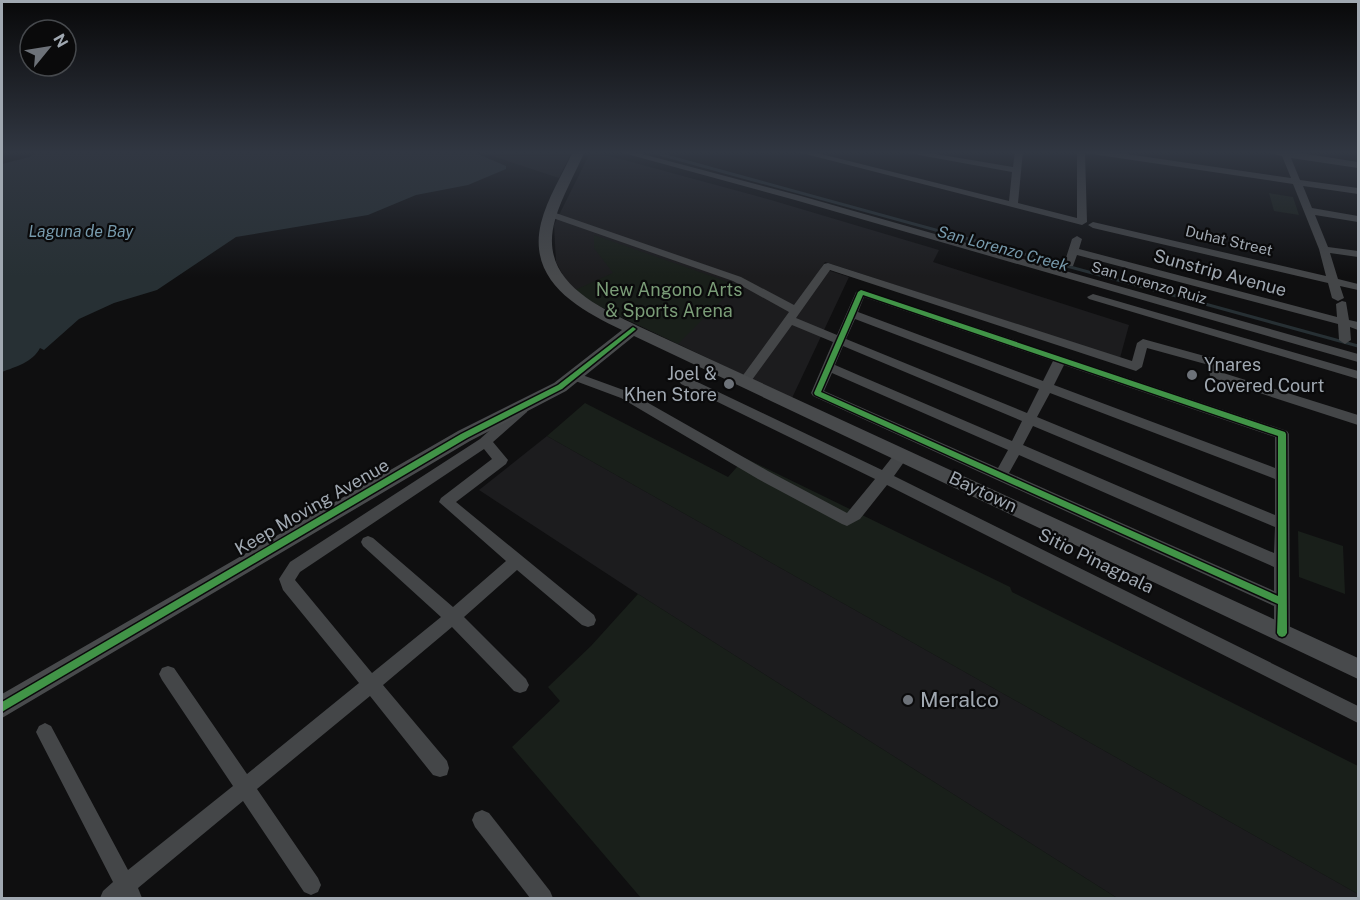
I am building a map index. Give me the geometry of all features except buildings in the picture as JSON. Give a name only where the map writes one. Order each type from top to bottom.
[{"type":"main road","name":"Baytown","points":[[560,193],[550,214],[546,241],[548,259],[556,277],[577,299],[633,329],[1359,669]]},
{"type":"main road","name":"Keep Moving Avenue","points":[[2,707],[464,436],[560,387],[633,329]]},
{"type":"street","name":"San Lorenzo Ruiz","points":[[779,193],[1359,358]]},
{"type":"street","name":"Duhat Street","points":[[968,193],[1359,287]]},
{"type":"street","points":[[1013,204],[1014,193]]},
{"type":"street","points":[[1084,193],[1087,223]]},
{"type":"street","points":[[1301,193],[1335,281],[1346,340]]},
{"type":"street","points":[[1310,211],[1359,219]]},
{"type":"street","points":[[550,214],[737,279],[792,315],[838,340],[1031,418],[1282,524]]},
{"type":"street","points":[[1069,264],[1077,239]]},
{"type":"street","points":[[1324,249],[1359,254]]},
{"type":"street","name":"Sunstrip Avenue","points":[[1073,251],[1359,326]]},
{"type":"street","points":[[745,381],[828,266],[1136,368],[1143,343],[1215,363],[1214,374],[1359,420]]},
{"type":"street","points":[[1282,602],[817,393],[838,340],[861,292],[1282,434],[1282,476],[1282,524],[1282,563],[1282,602],[1282,633]]},
{"type":"street","points":[[1093,297],[1359,375]]},
{"type":"street","points":[[851,313],[1282,476]]},
{"type":"street","points":[[1000,476],[1060,360]]},
{"type":"street","points":[[827,366],[1282,563]]},
{"type":"street","points":[[573,375],[625,395],[763,475],[848,520],[855,515],[903,455]]},
{"type":"street","name":"Sitio Pinagpala","points":[[685,381],[886,478],[1359,715]]},
{"type":"street","points":[[440,768],[289,585],[287,579],[295,567],[485,442],[524,407]]},
{"type":"street","points":[[485,442],[501,460],[446,502],[588,620]]},
{"type":"street","points":[[368,542],[453,617],[520,685]]},
{"type":"street","points":[[110,898],[129,892],[246,787],[453,617],[516,562]]},
{"type":"street","points":[[168,674],[311,885]]},
{"type":"street","points":[[45,732],[129,892]]},
{"type":"street","points":[[482,820],[543,898]]},
{"type":"shaded area","points":[[570,193],[745,193],[939,250],[933,262],[1129,325],[1120,358],[825,262],[821,268],[849,277],[792,398],[619,316],[575,290],[565,279],[556,262],[554,225]]},
{"type":"shaded area","name":"Meralco","points":[[547,436],[1358,894],[1358,898],[1117,898],[638,594],[479,490]]},
{"type":"green space","points":[[1269,193],[1293,197],[1299,215],[1274,211]]},
{"type":"green space","name":"New Angono Arts & Sports Arena","points":[[594,235],[737,285],[678,344],[591,302],[575,290],[613,273],[594,248]]},
{"type":"green space","points":[[585,403],[728,477],[745,458],[1010,587],[1012,592],[1358,766],[1358,894],[547,436]]},
{"type":"green space","points":[[1298,531],[1343,546],[1345,594],[1299,577]]},
{"type":"green space","points":[[638,594],[1117,898],[641,898],[512,747],[560,701],[548,687],[591,646]]},
{"type":"water","name":"Laguna de Bay","points":[[2,193],[426,193],[368,215],[236,237],[157,290],[114,303],[79,319],[44,350],[40,348],[33,357],[2,372]]},
{"type":"waterway","name":"San Lorenzo Creek","points":[[801,193],[1358,346]]},
{"type":"cycle path","points":[[1282,602],[817,393],[861,292],[1282,434],[1282,633]]},
{"type":"cycle path","points":[[2,707],[464,436],[560,387],[633,329]]},
{"type":"place","name":"Ynares Covered Court","points":[[1192,375]]},
{"type":"place","name":"Joel & Khen Store","points":[[729,384]]},
{"type":"place","name":"Meralco","points":[[908,700]]}]
